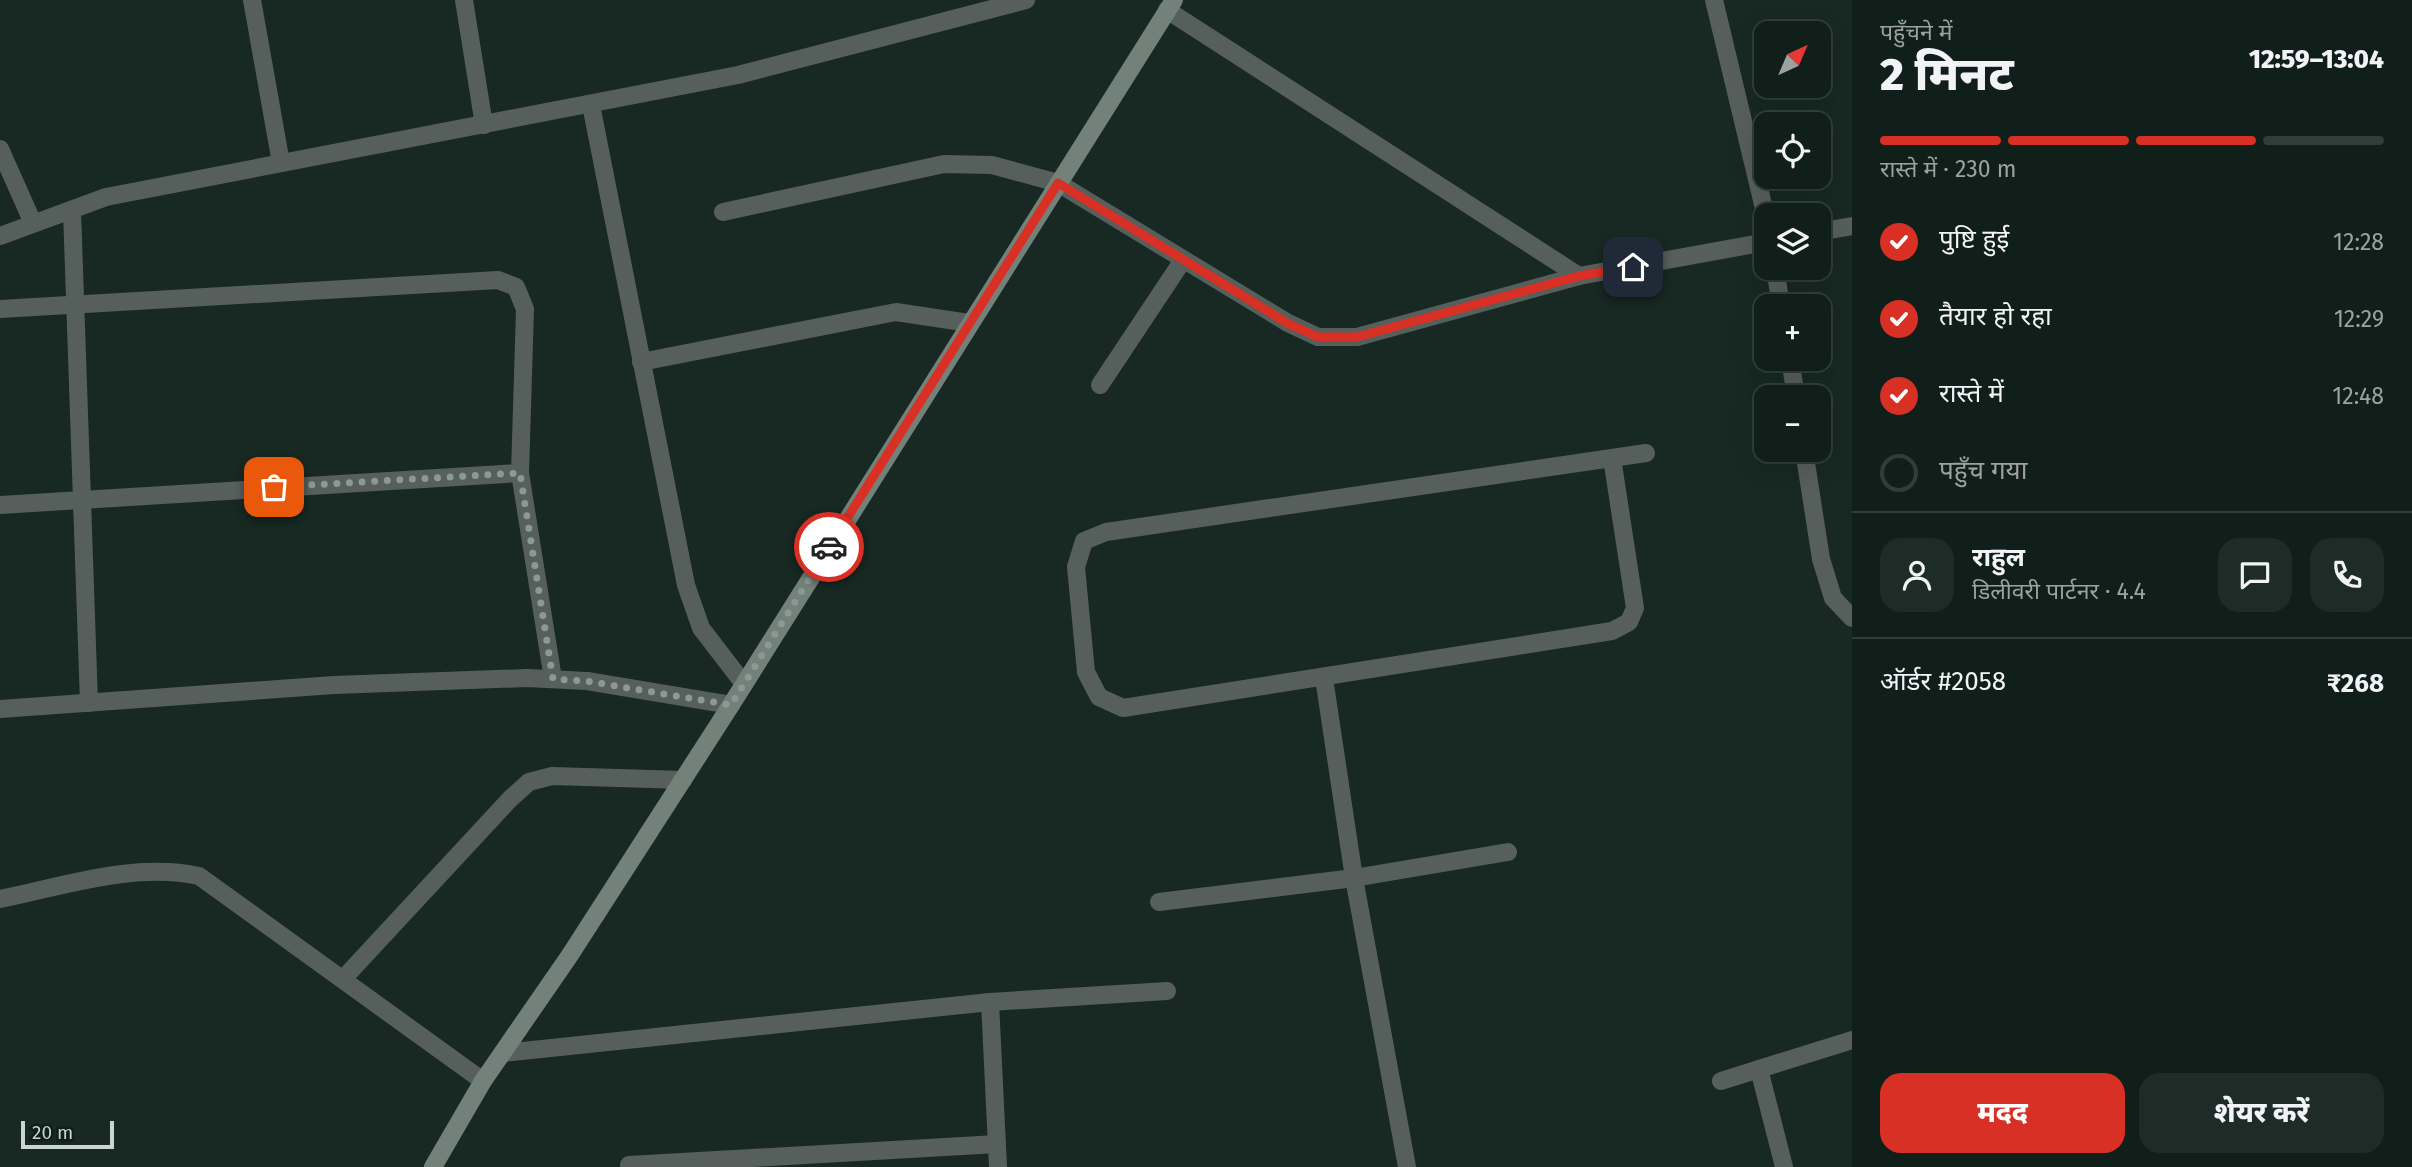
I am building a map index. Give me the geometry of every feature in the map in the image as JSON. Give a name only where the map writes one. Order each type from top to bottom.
[{"type":"street","points":[[252,0],[281,163]]},
{"type":"street","points":[[464,0],[484,125]]},
{"type":"street","points":[[0,236],[106,197],[738,75],[1026,0]]},
{"type":"street","points":[[1714,0],[1763,203]]},
{"type":"street","points":[[433,1167],[483,1081],[731,705],[1170,5],[1579,276]]},
{"type":"street","points":[[591,105],[686,585],[701,628],[744,684]]},
{"type":"street","points":[[0,149],[33,223]]},
{"type":"street","points":[[723,212],[944,164],[992,166],[1058,183],[1287,323],[1318,337],[1357,337],[1579,276],[1754,244]]},
{"type":"street","points":[[72,211],[89,703]]},
{"type":"street","points":[[1831,230],[1852,226]]},
{"type":"street","points":[[1100,385],[1183,260]]},
{"type":"street","points":[[0,309],[498,280],[516,287],[524,309],[520,473],[553,679]]},
{"type":"street","points":[[641,362],[895,312],[969,323]]},
{"type":"street","points":[[1612,458],[1635,608],[1629,622],[1612,631],[1123,708],[1099,696],[1086,672],[1076,567],[1084,541],[1106,532],[1646,453]]},
{"type":"street","points":[[1806,462],[1821,559],[1833,598],[1852,618]]},
{"type":"street","points":[[0,505],[520,473]]},
{"type":"street","points":[[1324,678],[1354,878],[1407,1167]]},
{"type":"street","points":[[0,709],[334,685],[553,679],[586,681],[731,705]]},
{"type":"street","points":[[343,979],[510,799],[529,782],[552,776],[682,780]]},
{"type":"street","points":[[1159,902],[1354,878],[1508,852]]},
{"type":"street","points":[[0,899],[144,870],[173,870],[199,876],[483,1081]]},
{"type":"street","points":[[503,1053],[990,1002],[1167,990]]},
{"type":"street","points":[[990,1002],[998,1167]]},
{"type":"street","points":[[1721,1081],[1852,1041]]},
{"type":"street","points":[[1759,1069],[1784,1167]]},
{"type":"street","points":[[629,1165],[997,1144]]},
{"type":"way so far","points":[[274,487],[520,473],[553,679],[586,681],[731,705],[829,547]]},
{"type":"route","points":[[829,547],[1058,183],[1287,323],[1318,337],[1357,337],[1579,276],[1633,267]]}]
